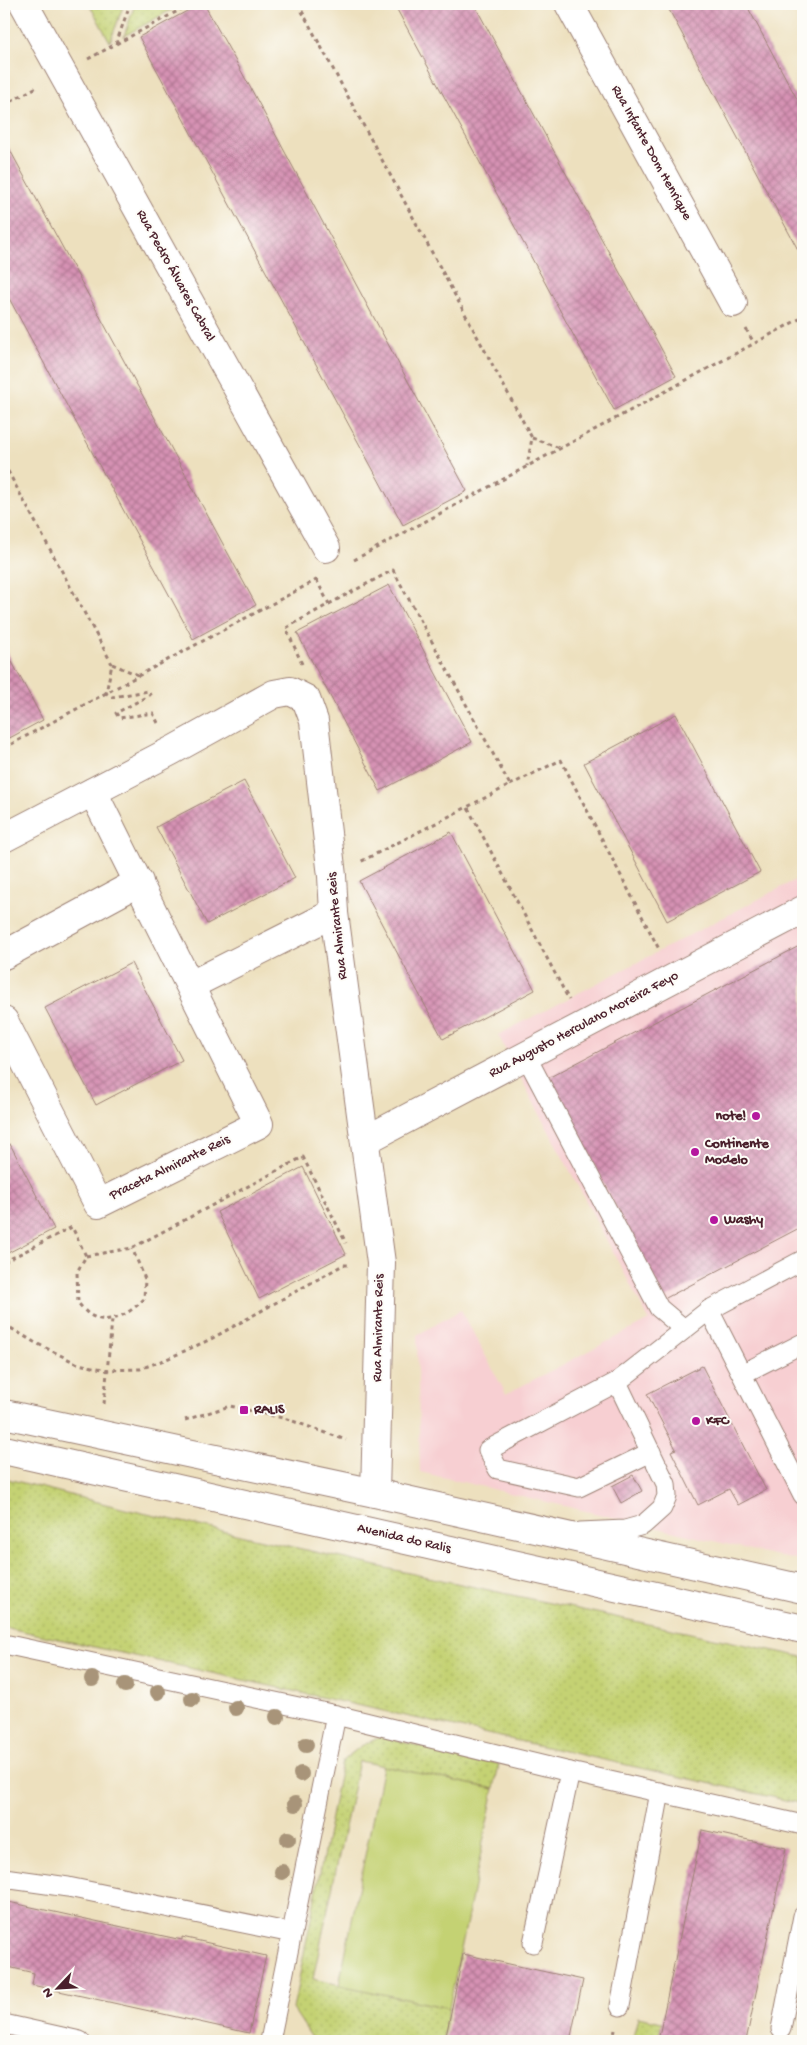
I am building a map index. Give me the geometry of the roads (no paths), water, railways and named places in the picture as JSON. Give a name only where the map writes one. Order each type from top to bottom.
[{"type":"street","name":"Rua Pedro Álvares Cabral","points":[[24,4],[326,548]]},
{"type":"street","name":"Rua Infante Dom Henrique","points":[[569,4],[732,302]]},
{"type":"street","name":"Rua Almirante Reis","points":[[93,792],[274,694],[290,691],[306,699],[314,721],[332,876],[334,913],[366,1140],[381,1263],[375,1493]]},
{"type":"street","points":[[4,838],[93,792]]},
{"type":"street","name":"Praceta Almirante Reis","points":[[4,1022],[98,1204],[259,1124],[93,792]]},
{"type":"street","points":[[4,954],[139,882]]},
{"type":"street","name":"Rua Augusto Herculano Moreira Feyo","points":[[366,1140],[803,910]]},
{"type":"street","points":[[191,985],[334,913]]},
{"type":"street","points":[[4,1414],[375,1493],[803,1589]]},
{"type":"street","name":"Avenida do Ralis","points":[[4,1450],[803,1629]]},
{"type":"lane","points":[[526,1056],[659,1308],[684,1329]]},
{"type":"lane","points":[[651,1452],[579,1487],[498,1468],[488,1450],[617,1382],[709,1310],[803,1260]]},
{"type":"lane","points":[[709,1310],[803,1495]]},
{"type":"lane","points":[[742,1374],[803,1343]]},
{"type":"lane","points":[[552,1533],[624,1530],[643,1525],[662,1508],[667,1496],[666,1484],[617,1382]]},
{"type":"lane","points":[[4,1644],[336,1715],[570,1772],[803,1824]]},
{"type":"lane","points":[[270,2041],[336,1715]]},
{"type":"lane","points":[[534,1943],[570,1772]]},
{"type":"lane","points":[[620,2006],[660,1792]]},
{"type":"lane","points":[[4,1878],[68,1887],[292,1933]]},
{"type":"lane","points":[[781,2029],[803,1916]]},
{"type":"lane","points":[[4,2024],[80,2041]]},
{"type":"place","name":"note!","points":[[756,1116]]},
{"type":"place","name":"Continente Modelo","points":[[695,1152]]},
{"type":"place","name":"Washy","points":[[714,1220]]},
{"type":"place","name":"RALIS","points":[[244,1410]]},
{"type":"place","name":"KFC","points":[[696,1421]]}]
